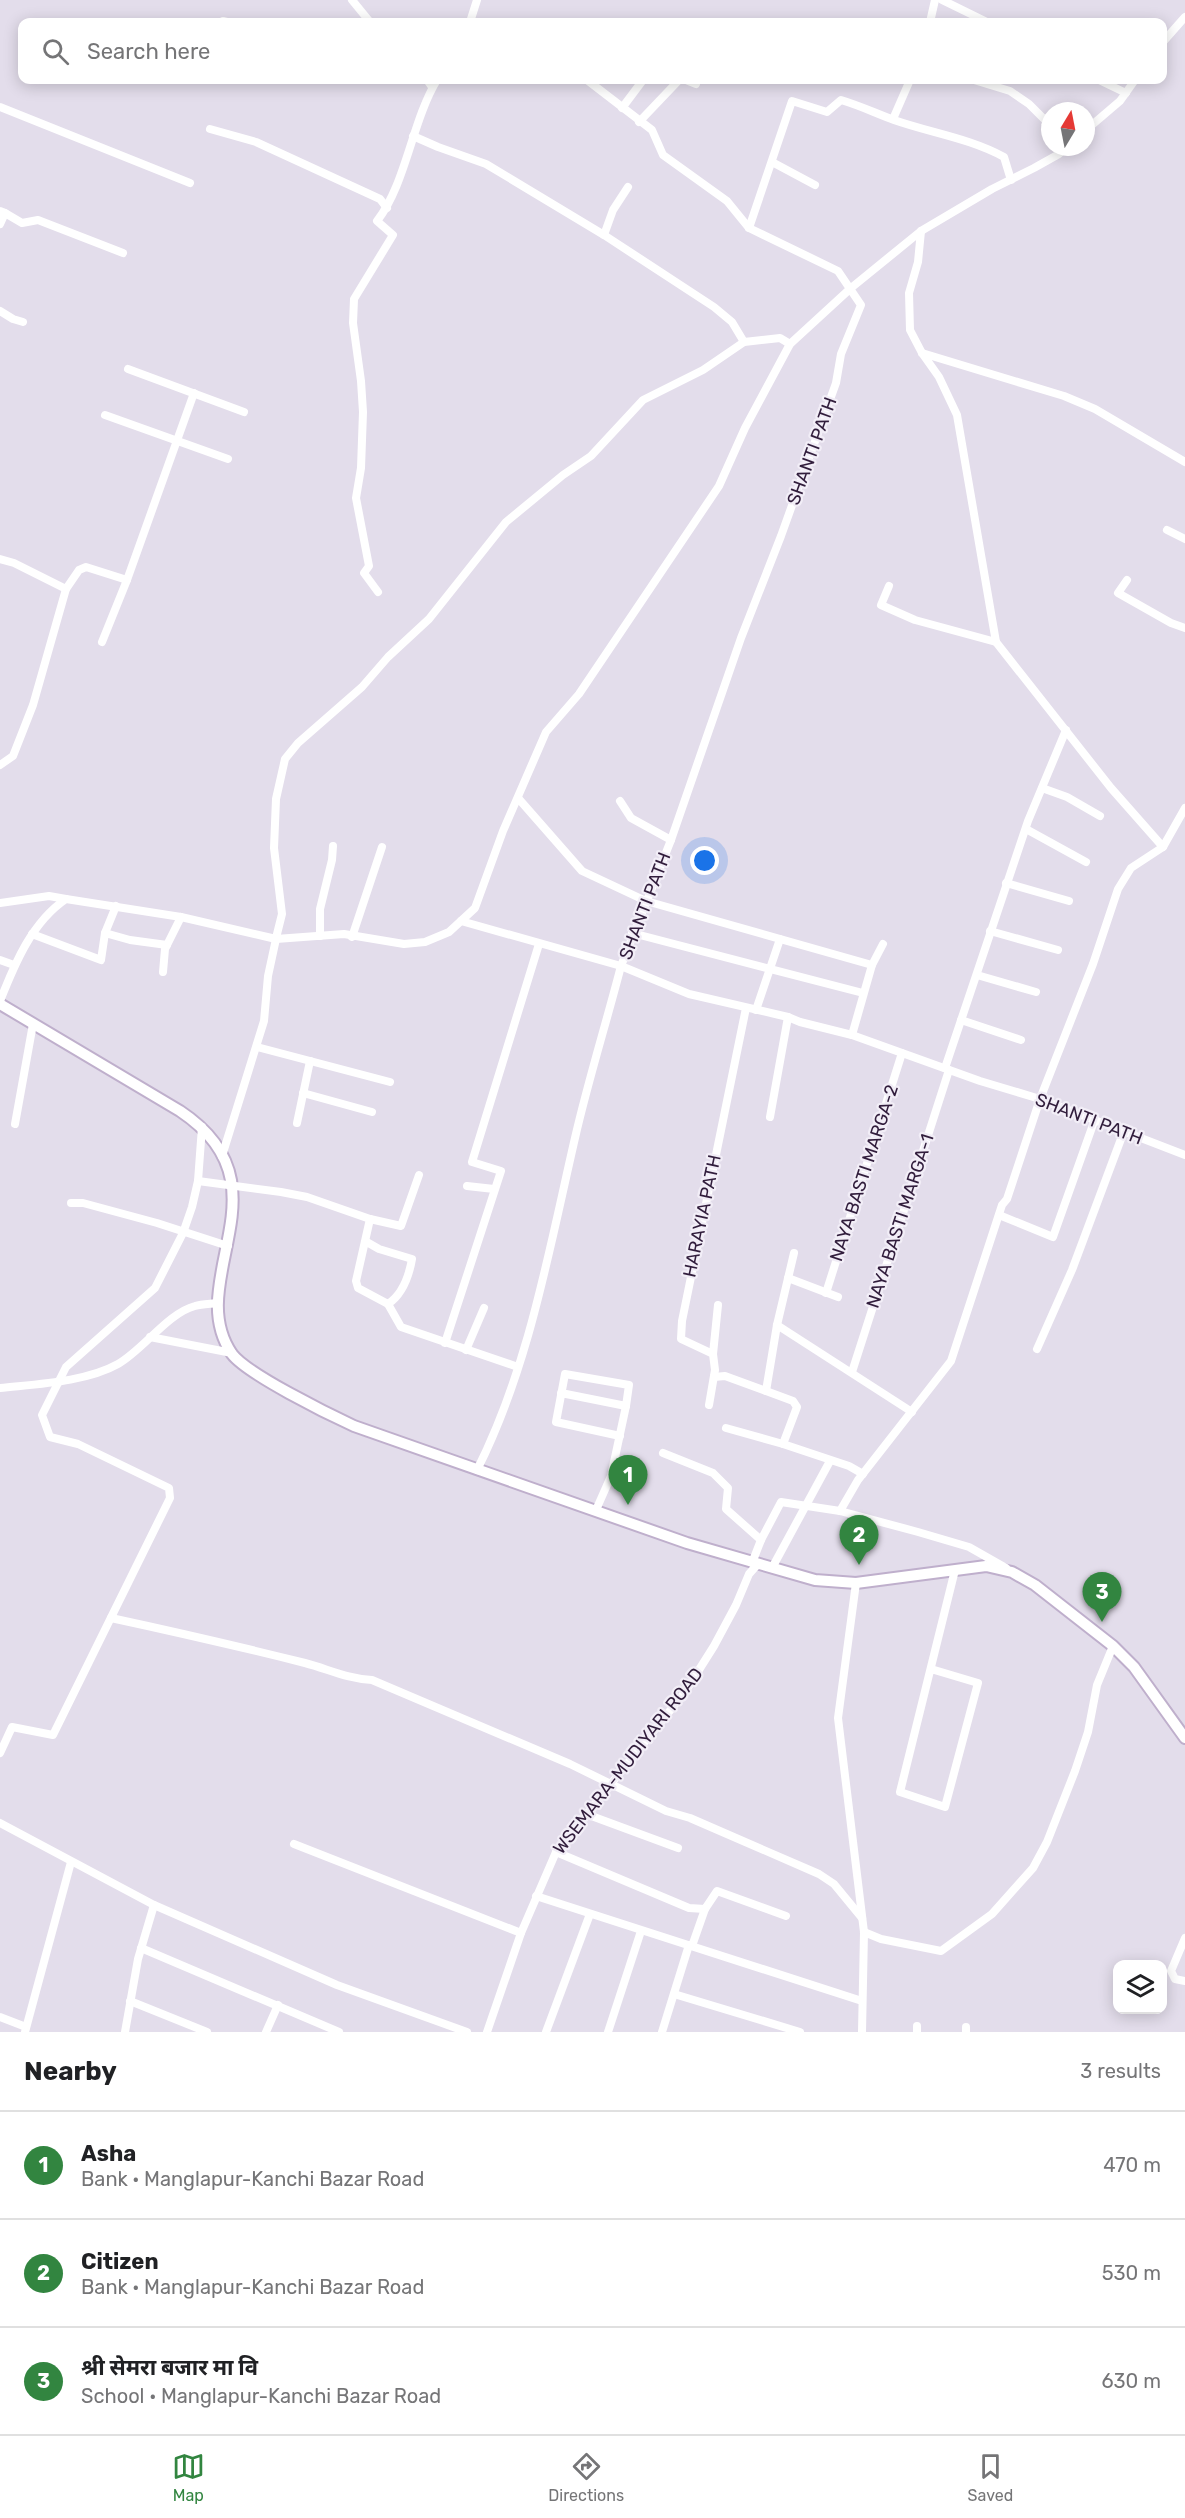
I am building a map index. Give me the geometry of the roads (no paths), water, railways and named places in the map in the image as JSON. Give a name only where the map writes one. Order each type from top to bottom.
[{"type":"street","points":[[471,18],[477,0]]},
{"type":"street","points":[[931,18],[935,0]]},
{"type":"street","points":[[942,0],[979,18]]},
{"type":"street","points":[[355,1],[367,18]]},
{"type":"street","points":[[1167,37],[1185,17]]},
{"type":"street","points":[[378,592],[364,573],[369,566],[356,498],[361,468],[363,412],[353,323],[354,298],[393,236],[377,221],[387,208],[434,84]]},
{"type":"street","points":[[592,84],[652,130],[663,155],[727,201],[749,228],[838,271],[851,288]]},
{"type":"street","points":[[622,108],[640,84]]},
{"type":"street","points":[[639,122],[676,84]]},
{"type":"street","points":[[893,119],[908,84]]},
{"type":"street","points":[[987,84],[1010,91],[1029,104],[1041,116]]},
{"type":"street","points":[[1107,84],[1126,93]]},
{"type":"street","points":[[1095,122],[1120,101],[1132,84]]},
{"type":"street","points":[[749,228],[792,101],[827,112],[841,100],[869,108],[893,119],[947,134],[1004,157],[1011,180]]},
{"type":"street","points":[[0,107],[190,183]]},
{"type":"street","points":[[210,129],[256,142],[380,199],[387,208]]},
{"type":"street","points":[[413,136],[486,164],[604,235],[714,307],[732,322],[744,342]]},
{"type":"street","points":[[0,903],[49,896],[181,917],[276,938],[344,934],[404,944],[425,942],[449,932],[475,908],[503,831],[546,732],[579,694],[720,486],[745,428],[790,344],[851,288],[921,231],[1055,156]]},
{"type":"street","points":[[772,162],[815,185]]},
{"type":"street","points":[[604,235],[613,210],[628,187]]},
{"type":"street","points":[[0,224],[3,212],[22,223],[38,220],[123,253]]},
{"type":"street","points":[[921,231],[918,262],[909,293],[910,330],[939,377],[957,415],[996,642],[1111,788],[1163,847]]},
{"type":"street","name":"SHANTI PATH","points":[[851,288],[861,305],[841,354],[836,383],[781,536],[741,638],[670,840],[621,966],[689,994],[788,1017],[852,1035],[1040,1099],[1185,1155]]},
{"type":"street","points":[[0,311],[23,322]]},
{"type":"street","points":[[222,1156],[264,1021],[268,976],[282,914],[274,829],[276,799],[285,759],[298,743],[362,687],[388,657],[429,619],[506,522],[563,474],[591,456],[643,400],[703,370],[744,342],[780,338],[790,344]]},
{"type":"street","points":[[922,352],[1053,393],[1095,409],[1185,462]]},
{"type":"street","points":[[128,369],[244,412]]},
{"type":"street","points":[[102,642],[127,580],[194,393]]},
{"type":"street","points":[[105,415],[175,442],[228,459]]},
{"type":"street","points":[[1167,530],[1185,539]]},
{"type":"street","points":[[0,559],[14,563],[66,589]]},
{"type":"street","points":[[0,765],[14,756],[33,705],[66,589],[80,570],[86,567],[127,580]]},
{"type":"street","points":[[1127,580],[1118,593],[1171,623],[1185,628]]},
{"type":"street","points":[[889,586],[881,604],[915,621],[996,642]]},
{"type":"street","name":"NAYA BASTI MARGA-1","points":[[852,1372],[1006,883],[1066,730]]},
{"type":"street","points":[[1042,788],[1067,797],[1100,816]]},
{"type":"street","points":[[518,798],[582,872],[646,901],[872,965]]},
{"type":"street","points":[[620,801],[631,818],[670,840]]},
{"type":"street","points":[[840,1511],[852,1488],[951,1361],[1002,1205],[1007,1199],[1040,1099],[1093,964],[1118,889],[1131,868],[1163,847],[1185,808]]},
{"type":"street","points":[[1026,829],[1086,862]]},
{"type":"street","points":[[320,936],[320,909],[332,860],[333,846]]},
{"type":"street","points":[[352,937],[382,848]]},
{"type":"street","points":[[1006,883],[1069,901]]},
{"type":"street","points":[[66,899],[50,909],[32,934],[14,965],[0,1002],[180,1111],[202,1127],[222,1156],[234,1187],[228,1246],[218,1303],[221,1327],[232,1353],[251,1370],[354,1426],[687,1543],[772,1569],[815,1580],[856,1583],[986,1566],[1012,1572]]},
{"type":"street","points":[[32,934],[101,960],[105,933],[116,906]]},
{"type":"street","points":[[163,972],[167,945],[181,917]]},
{"type":"street","points":[[461,921],[621,966],[576,1135],[544,1278],[518,1367],[499,1421],[477,1470]]},
{"type":"street","points":[[990,931],[1058,950]]},
{"type":"street","points":[[105,933],[130,940],[167,945]]},
{"type":"street","points":[[632,933],[863,993]]},
{"type":"street","points":[[756,1010],[780,939]]},
{"type":"street","points":[[445,1342],[501,1171],[472,1162],[539,944]]},
{"type":"street","points":[[852,1035],[872,965],[883,944]]},
{"type":"street","points":[[0,960],[14,965]]},
{"type":"street","points":[[977,975],[1036,992]]},
{"type":"street","name":"HARAYIA PATH","points":[[713,1354],[681,1339],[682,1321],[746,1008]]},
{"type":"street","points":[[770,1117],[788,1017]]},
{"type":"street","points":[[961,1020],[1021,1040]]},
{"type":"street","points":[[15,1124],[33,1024]]},
{"type":"street","points":[[256,1047],[390,1082]]},
{"type":"street","name":"NAYA BASTI MARGA-2","points":[[826,1293],[902,1053]]},
{"type":"street","points":[[297,1123],[310,1061]]},
{"type":"street","points":[[303,1093],[372,1113]]},
{"type":"street","points":[[999,1215],[1053,1237],[1095,1119]]},
{"type":"street","points":[[0,1753],[4,1736],[12,1727],[53,1735],[170,1498],[169,1488],[78,1444],[50,1437],[42,1415],[66,1367],[88,1345],[110,1330],[155,1288],[183,1233],[198,1181],[202,1127]]},
{"type":"street","points":[[1037,1349],[1072,1270],[1124,1131]]},
{"type":"street","points":[[198,1181],[307,1197],[370,1219],[401,1226],[419,1174]]},
{"type":"street","points":[[466,1186],[494,1189]]},
{"type":"street","points":[[71,1203],[83,1203],[125,1214],[228,1246]]},
{"type":"street","points":[[370,1219],[356,1281],[358,1288],[388,1304],[401,1327],[518,1367]]},
{"type":"street","points":[[365,1241],[379,1249],[412,1259],[409,1275],[395,1299],[388,1304]]},
{"type":"street","points":[[766,1391],[777,1325],[794,1253]]},
{"type":"street","points":[[788,1278],[838,1298]]},
{"type":"street","points":[[0,1388],[57,1381],[115,1366],[131,1356],[150,1337],[194,1306],[218,1303]]},
{"type":"street","points":[[709,1405],[714,1377],[713,1354],[718,1305]]},
{"type":"street","points":[[466,1350],[484,1308]]},
{"type":"street","points":[[777,1325],[912,1412]]},
{"type":"street","points":[[150,1337],[232,1353]]},
{"type":"street","points":[[596,1510],[611,1476],[620,1436],[629,1386],[565,1374],[556,1422],[620,1436]]},
{"type":"street","points":[[714,1377],[725,1376],[793,1401],[797,1407],[783,1444]]},
{"type":"street","points":[[561,1393],[626,1406]]},
{"type":"street","points":[[726,1428],[849,1466],[863,1474]]},
{"type":"street","points":[[663,1454],[713,1473],[728,1488],[726,1509],[761,1539]]},
{"type":"street","points":[[772,1569],[830,1461]]},
{"type":"street","name":"WSEMARA-MUDIYARI ROAD","points":[[487,2032],[521,1933],[555,1852],[609,1784],[650,1738],[685,1692],[736,1605],[755,1564],[761,1539],[781,1502],[806,1505]]},
{"type":"street","points":[[806,1505],[840,1511],[969,1548],[1035,1584],[1113,1646],[1134,1667],[1184,1733]]},
{"type":"street","points":[[931,1669],[978,1683],[945,1808],[900,1792],[955,1570]]},
{"type":"street","points":[[856,1583],[838,1718],[864,1932],[862,2032]]},
{"type":"street","points":[[111,1618],[186,1633],[306,1663],[353,1679],[372,1680],[570,1764],[666,1811],[690,1818],[819,1874],[834,1884],[862,1918]]},
{"type":"street","points":[[864,1932],[881,1939],[941,1951],[993,1914],[1033,1868],[1047,1842],[1088,1732],[1097,1685],[1113,1646]]},
{"type":"street","points":[[586,1814],[678,1848]]},
{"type":"street","points":[[0,1823],[154,1905],[337,1985],[467,2032]]},
{"type":"street","points":[[294,1844],[521,1933]]},
{"type":"street","points":[[555,1852],[690,1908],[705,1909]]},
{"type":"street","points":[[0,2017],[25,2030],[71,1862]]},
{"type":"street","points":[[662,2032],[690,1946],[705,1909],[717,1891],[786,1916]]},
{"type":"street","points":[[536,1896],[862,2001]]},
{"type":"street","points":[[124,2032],[141,1948],[154,1905]]},
{"type":"street","points":[[546,2032],[591,1914]]},
{"type":"street","points":[[608,2032],[641,1930]]},
{"type":"street","points":[[1185,1938],[1172,1971],[1175,1979],[1185,1980]]},
{"type":"street","points":[[141,1948],[339,2032]]},
{"type":"street","points":[[674,1994],[800,2032]]},
{"type":"street","points":[[130,2001],[207,2032]]},
{"type":"street","points":[[266,2032],[278,2005]]},
{"type":"place","name":"Asha","points":[[628,1505]]},
{"type":"place","name":"Citizen","points":[[859,1565]]},
{"type":"place","name":"श्री सेमरा बजार मा वि","points":[[1102,1622]]}]
